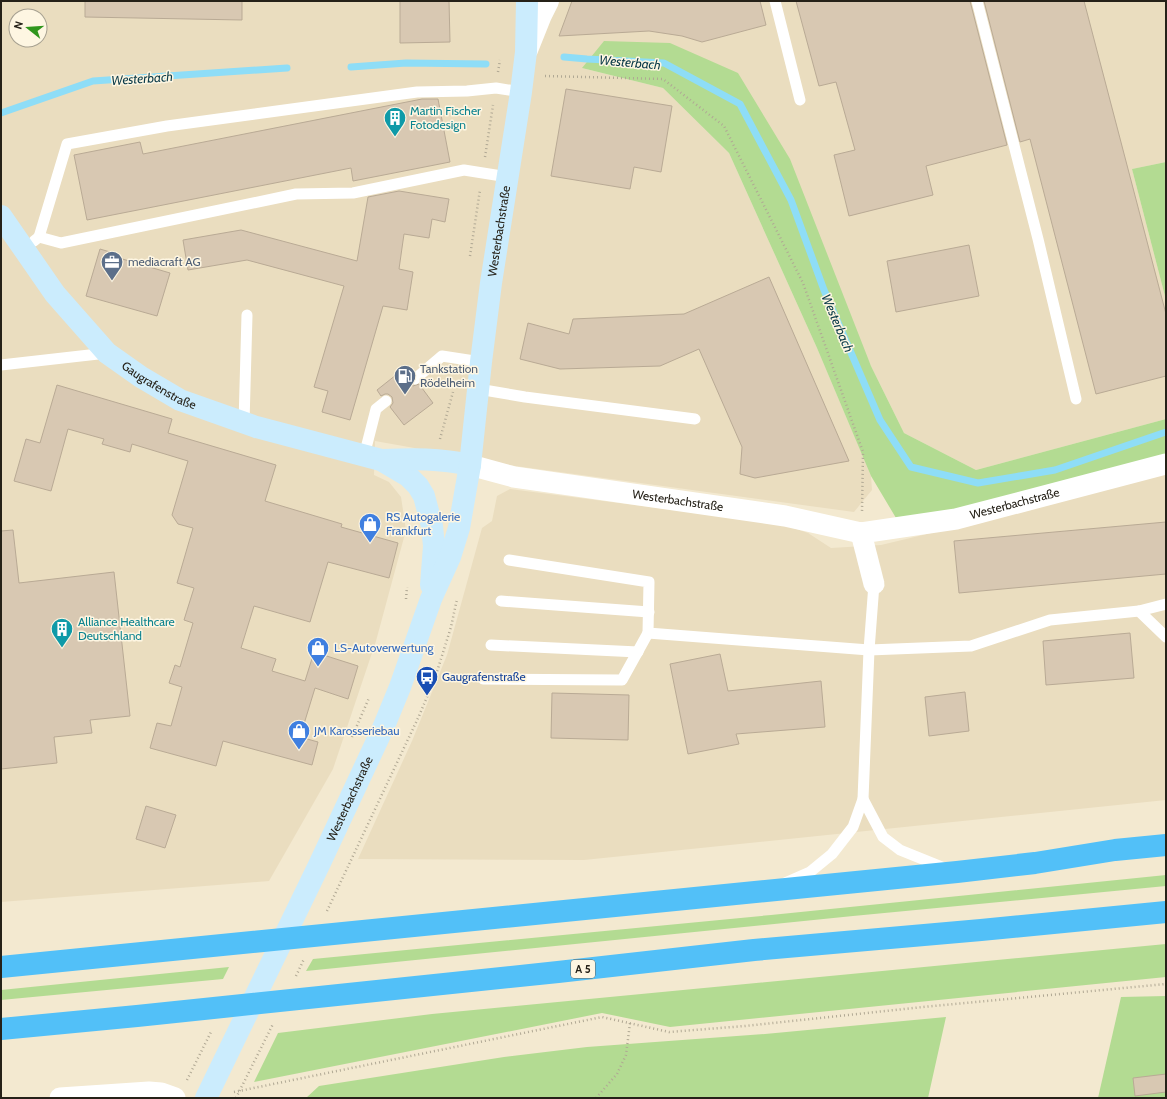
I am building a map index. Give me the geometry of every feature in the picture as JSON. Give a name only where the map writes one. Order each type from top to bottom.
[{"type":"highway","points":[[1,967],[957,872],[1035,863],[1115,850],[1166,845]]},
{"type":"highway","name":"A 5","points":[[1,1029],[534,975],[754,950],[1166,912]]},
{"type":"main road","points":[[526,52],[527,1]]},
{"type":"main road","name":"Westerbachstraße","points":[[206,1098],[319,865],[384,726],[400,687],[431,599],[450,557],[459,528],[470,465],[491,283],[526,52]]},
{"type":"main road","name":"Gaugrafenstraße","points":[[1,216],[31,243],[55,294],[107,353],[141,377],[180,400],[256,427],[372,458],[408,476],[418,486],[424,496],[432,526],[434,546],[431,599]]},
{"type":"main road","name":"Gaugrafenstraße","points":[[372,458],[433,459],[453,461],[470,465]]},
{"type":"street","name":"Westerbachstraße","points":[[526,52],[548,1]]},
{"type":"street","name":"Westerbachstraße","points":[[470,465],[514,477],[786,516],[862,533],[956,519],[1166,464]]},
{"type":"street","points":[[862,533],[874,584]]},
{"type":"street","points":[[60,1098],[149,1092],[161,1093],[175,1098]]},
{"type":"lane","points":[[775,1],[800,100]]},
{"type":"lane","points":[[977,1],[1038,239],[1076,398]]},
{"type":"lane","points":[[508,176],[464,170],[353,193],[296,194],[61,243],[31,243],[67,144],[166,126],[417,92],[496,88],[521,92]]},
{"type":"lane","points":[[244,423],[247,315]]},
{"type":"lane","points":[[1,365],[107,353]]},
{"type":"lane","points":[[415,378],[442,356],[481,362]]},
{"type":"lane","points":[[478,388],[525,396],[695,419]]},
{"type":"lane","points":[[372,458],[376,409],[386,402]]},
{"type":"lane","points":[[483,679],[622,680],[648,633],[648,582],[509,560]]},
{"type":"lane","points":[[770,890],[810,872],[832,854],[853,827],[863,799],[869,650],[874,584]]},
{"type":"lane","points":[[501,601],[648,612]]},
{"type":"lane","points":[[648,633],[869,650],[971,646],[1050,620],[1140,611],[1166,604]]},
{"type":"lane","points":[[1140,611],[1166,638]]},
{"type":"lane","points":[[491,645],[638,652]]},
{"type":"lane","points":[[863,799],[883,838],[900,850],[957,872]]},
{"type":"path","points":[[545,76],[663,79],[724,126],[803,283],[863,452],[862,533]]},
{"type":"path","points":[[406,600],[408,584]]},
{"type":"path","points":[[350,741],[371,693]]},
{"type":"path","points":[[325,917],[352,861]]},
{"type":"path","points":[[294,980],[304,959]]},
{"type":"path","points":[[233,1092],[602,1017],[670,1032],[745,1026],[1166,984]]},
{"type":"path","points":[[236,1098],[274,1022]]},
{"type":"path","points":[[596,1098],[617,1074],[626,1055],[630,1023]]},
{"type":"shaded area","points":[[1,1],[1166,1],[1166,162],[1132,169],[1166,300],[1166,419],[976,470],[904,433],[871,366],[738,73],[582,68],[663,88],[729,153],[817,348],[871,476],[872,490],[854,512],[515,466],[375,441],[374,475],[389,482],[401,497],[406,530],[376,641],[333,769],[269,881],[1,902]]},
{"type":"shaded area","points":[[1166,468],[1166,800],[584,860],[358,859],[412,741],[447,655],[482,528],[492,521],[497,496],[510,489],[782,524],[808,533],[831,548],[881,545],[948,529]]},
{"type":"green space","points":[[604,41],[670,43],[738,73],[790,159],[871,366],[904,433],[976,470],[1166,419],[1166,468],[899,523],[871,476],[817,348],[729,153],[663,88],[582,68]]},
{"type":"green space","points":[[1166,162],[1166,300],[1132,169]]},
{"type":"green space","points":[[1166,875],[1166,886],[306,971],[313,959]]},
{"type":"green space","points":[[1166,944],[1166,977],[670,1027],[602,1013],[254,1082],[278,1033],[432,1014]]},
{"type":"green space","points":[[229,967],[223,979],[1,1000],[1,990]]},
{"type":"green space","points":[[1166,996],[1166,1098],[1098,1098],[1121,997]]},
{"type":"green space","points":[[946,1017],[928,1098],[306,1098],[319,1086],[504,1057],[587,1047],[765,1034]]},
{"type":"building","points":[[85,1],[242,1],[242,20],[85,17]]},
{"type":"building","points":[[400,1],[449,1],[450,42],[400,43]]},
{"type":"building","points":[[572,1],[760,1],[766,25],[702,42],[682,36],[649,31],[559,36]]},
{"type":"building","points":[[796,1],[970,1],[1007,145],[926,166],[933,195],[849,216],[834,155],[855,150],[836,82],[819,86]]},
{"type":"building","points":[[984,1],[1084,1],[1166,314],[1166,376],[1096,394],[1030,139],[1020,142]]},
{"type":"building","points":[[566,89],[672,106],[661,172],[634,167],[630,189],[551,176]]},
{"type":"building","points":[[422,99],[438,99],[450,162],[353,181],[351,168],[87,220],[74,155],[140,142],[143,154]]},
{"type":"building","points":[[399,191],[449,199],[445,222],[432,219],[429,238],[404,234],[399,269],[413,272],[407,310],[383,306],[350,420],[322,412],[328,391],[314,387],[344,286],[247,260],[188,270],[183,240],[241,230],[357,261],[368,197]]},
{"type":"building","points":[[969,245],[979,296],[896,312],[887,261]]},
{"type":"building","points":[[100,249],[120,255],[119,258],[170,273],[157,316],[86,296]]},
{"type":"building","points":[[769,277],[849,461],[755,478],[740,474],[742,447],[699,349],[660,366],[560,369],[520,359],[528,323],[569,334],[573,319],[684,314]]},
{"type":"building","name":"Tankstation Rödelheim","points":[[406,367],[411,373],[408,377],[409,383],[413,386],[419,384],[433,403],[404,425],[390,407],[393,403],[392,397],[388,394],[381,396],[377,390]]},
{"type":"building","points":[[57,385],[172,419],[168,433],[276,465],[265,501],[342,524],[341,527],[398,543],[389,578],[328,562],[310,622],[254,606],[241,648],[276,659],[272,671],[305,681],[314,652],[358,666],[348,699],[315,688],[300,737],[318,742],[312,765],[223,741],[216,766],[150,748],[157,723],[171,726],[182,687],[169,683],[175,665],[180,667],[193,623],[184,620],[194,588],[177,583],[193,528],[178,524],[172,515],[188,461],[132,444],[130,452],[102,444],[104,439],[68,429],[51,491],[14,481],[26,439],[40,443]]},
{"type":"building","points":[[1166,522],[1166,574],[959,593],[954,541]]},
{"type":"building","name":"Alliance Healthcare Deutschland","points":[[13,530],[19,583],[114,572],[130,716],[90,720],[92,733],[54,737],[57,763],[1,769],[1,531]]},
{"type":"building","points":[[1130,633],[1134,678],[1046,685],[1043,641]]},
{"type":"building","points":[[720,654],[728,691],[821,681],[825,727],[736,734],[739,744],[688,754],[670,664]]},
{"type":"building","points":[[965,692],[969,731],[929,736],[925,697]]},
{"type":"building","points":[[552,693],[629,695],[628,740],[551,738]]},
{"type":"building","points":[[146,806],[176,815],[165,848],[136,839]]},
{"type":"building","points":[[1166,1074],[1166,1092],[1135,1096],[1133,1078]]},
{"type":"waterway","name":"Westerbach","points":[[564,57],[664,63],[740,104],[791,200],[824,290],[880,420],[911,467],[978,483],[1055,470],[1166,432]]},
{"type":"waterway","name":"Westerbach","points":[[351,67],[406,63],[486,64]]},
{"type":"waterway","name":"Westerbach","points":[[1,113],[93,81],[287,68]]},
{"type":"place","name":"Martin Fischer Fotodesign","points":[[395,138]]},
{"type":"place","name":"mediacraft AG","points":[[112,282]]},
{"type":"place","name":"Tankstation Rödelheim","points":[[405,396]]},
{"type":"place","name":"RS Autogalerie Frankfurt","points":[[370,544]]},
{"type":"place","name":"Alliance Healthcare Deutschland","points":[[62,648]]},
{"type":"place","name":"LS-Autoverwertung","points":[[318,668]]},
{"type":"place","name":"Gaugrafenstraße","points":[[427,696]]},
{"type":"place","name":"JM Karosseriebau","points":[[299,750]]}]
